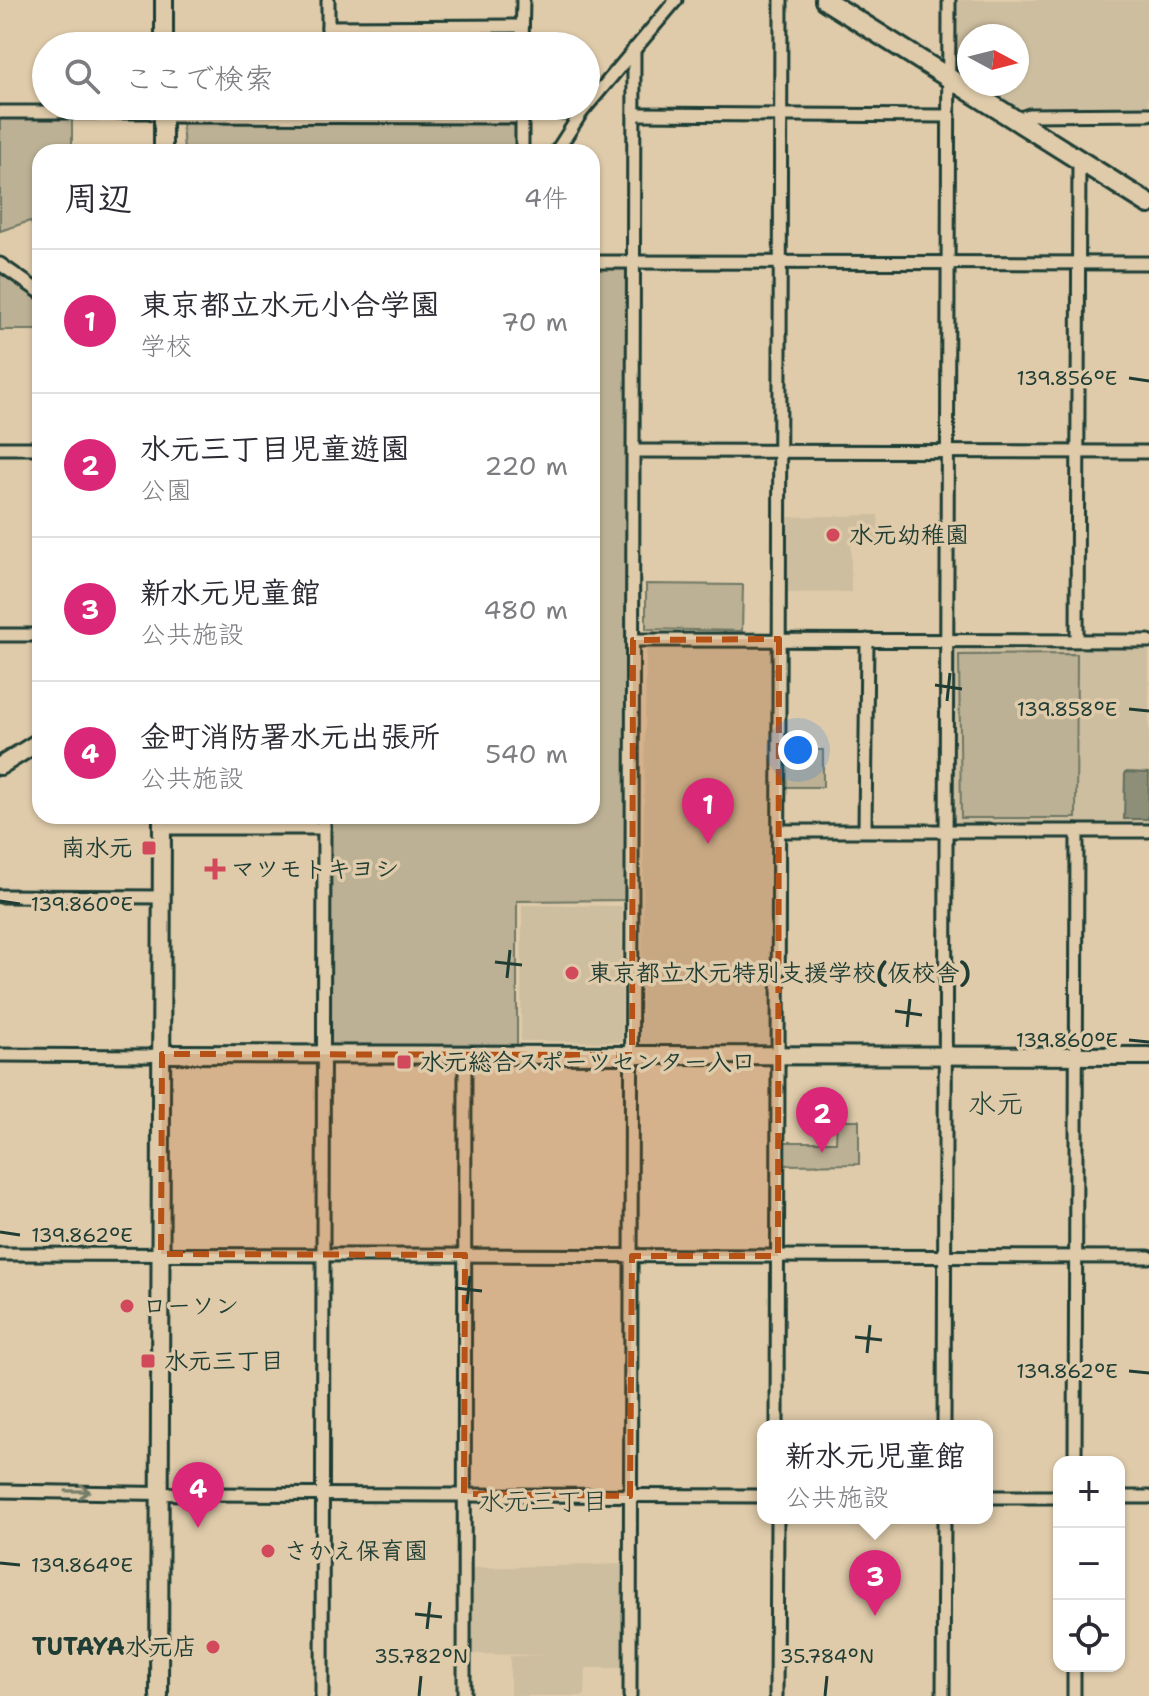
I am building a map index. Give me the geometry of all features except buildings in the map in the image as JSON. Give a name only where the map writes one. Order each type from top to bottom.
[{"type":"main road","points":[[825,0],[1148,202]]},
{"type":"street","points":[[164,0],[164,32]]},
{"type":"street","points":[[328,0],[328,32]]},
{"type":"street","points":[[522,32],[523,0]]},
{"type":"street","points":[[600,90],[676,0]]},
{"type":"street","points":[[777,1420],[781,0]]},
{"type":"street","points":[[944,1420],[949,0]]},
{"type":"street","points":[[328,27],[522,26]]},
{"type":"street","points":[[630,1696],[634,49]]},
{"type":"street","points":[[0,112],[32,112]]},
{"type":"street","points":[[634,114],[949,116]]},
{"type":"street","points":[[1020,123],[1023,117],[1029,115],[1149,114]]},
{"type":"street","points":[[163,120],[163,144]]},
{"type":"street","points":[[522,120],[522,144]]},
{"type":"street","points":[[561,144],[577,120]]},
{"type":"street","points":[[1077,640],[1079,160]]},
{"type":"street","points":[[600,262],[1149,263]]},
{"type":"street","points":[[0,264],[32,286]]},
{"type":"street","points":[[0,448],[32,448]]},
{"type":"street","points":[[634,451],[1149,452]]},
{"type":"street","points":[[0,635],[32,635]]},
{"type":"street","points":[[633,640],[1149,641]]},
{"type":"street","points":[[865,830],[867,640]]},
{"type":"street","points":[[0,766],[32,746]]},
{"type":"street","points":[[159,1696],[162,824]]},
{"type":"street","points":[[322,1696],[324,824]]},
{"type":"street","points":[[779,831],[1149,831]]},
{"type":"street","points":[[1075,1456],[1077,831]]},
{"type":"street","points":[[0,896],[162,897]]},
{"type":"street","points":[[464,1696],[465,1054]]},
{"type":"street","points":[[0,1055],[1149,1056]]},
{"type":"street","points":[[0,1254],[1149,1257]]},
{"type":"street","points":[[0,1491],[757,1496]]},
{"type":"street","points":[[993,1497],[1053,1497]]},
{"type":"street","points":[[1125,1497],[1149,1497]]},
{"type":"street","points":[[776,1696],[777,1524]]},
{"type":"street","points":[[943,1696],[944,1524]]},
{"type":"street","points":[[1074,1672],[1074,1696]]},
{"type":"highlighted area","points":[[779,639],[778,1256],[632,1256],[630,1496],[464,1494],[465,1255],[161,1254],[162,1054],[632,1055],[633,640]]},
{"type":"shaded area","points":[[955,0],[1149,0],[1148,108],[1010,107],[993,96],[1029,96],[1029,24],[957,24],[956,69]]},
{"type":"shaded area","points":[[0,114],[32,114],[32,120],[72,120],[72,144],[32,144],[32,224],[30,221],[0,231]]},
{"type":"shaded area","points":[[182,120],[508,122],[517,128],[517,144],[184,144]]},
{"type":"shaded area","points":[[600,267],[625,268],[628,271],[626,900],[517,901],[517,1047],[330,1045],[331,824],[600,824]]},
{"type":"shaded area","points":[[0,271],[32,290],[32,330],[0,330]]},
{"type":"shaded area","points":[[878,515],[880,541],[851,543],[851,592],[785,593],[787,517]]},
{"type":"shaded area","points":[[646,584],[743,585],[742,631],[646,629]]},
{"type":"shaded area","points":[[956,645],[1149,647],[1149,824],[957,824],[953,820]]},
{"type":"shaded area","points":[[646,647],[771,650],[773,1039],[767,1044],[641,1045]]},
{"type":"shaded area","points":[[1077,654],[1076,818],[961,818],[959,655]]},
{"type":"shaded area","points":[[784,750],[823,750],[823,787],[784,787]]},
{"type":"shaded area","points":[[1125,772],[1149,773],[1148,819],[1124,819]]},
{"type":"shaded area","name":"東京都立水元特別支援学校(仮校舎)","points":[[522,905],[622,906],[622,1042],[521,1041]]},
{"type":"shaded area","points":[[837,1120],[859,1120],[859,1164],[785,1165],[785,1142],[836,1142]]},
{"type":"shaded area","points":[[627,1564],[626,1668],[586,1668],[585,1696],[510,1696],[510,1656],[547,1655],[471,1654],[471,1568]]},
{"type":"place","name":"水元幼稚園","points":[[833,535]]},
{"type":"place","name":"東京都立水元小合学園","points":[[708,844]]},
{"type":"place","name":"南水元","points":[[149,848]]},
{"type":"place","name":"マツモトキヨシ","points":[[215,869]]},
{"type":"place","name":"東京都立水元特別支援学校(仮校舎)","points":[[572,973]]},
{"type":"place","name":"水元総合スポーツセンター入口","points":[[404,1062]]},
{"type":"place","name":"水元三丁目児童遊園","points":[[822,1153]]},
{"type":"place","name":"ローソン","points":[[127,1306]]},
{"type":"place","name":"水元三丁目","points":[[148,1361]]},
{"type":"place","name":"金町消防署水元出張所","points":[[198,1528]]},
{"type":"place","name":"さかえ保育園","points":[[268,1551]]},
{"type":"place","name":"新水元児童館","points":[[875,1616]]},
{"type":"place","name":"TUTAYA水元店","points":[[213,1647]]},
{"type":"district","name":"水元","points":[[996,1103]]},
{"type":"district","name":"水元三丁目","points":[[543,1501]]}]
